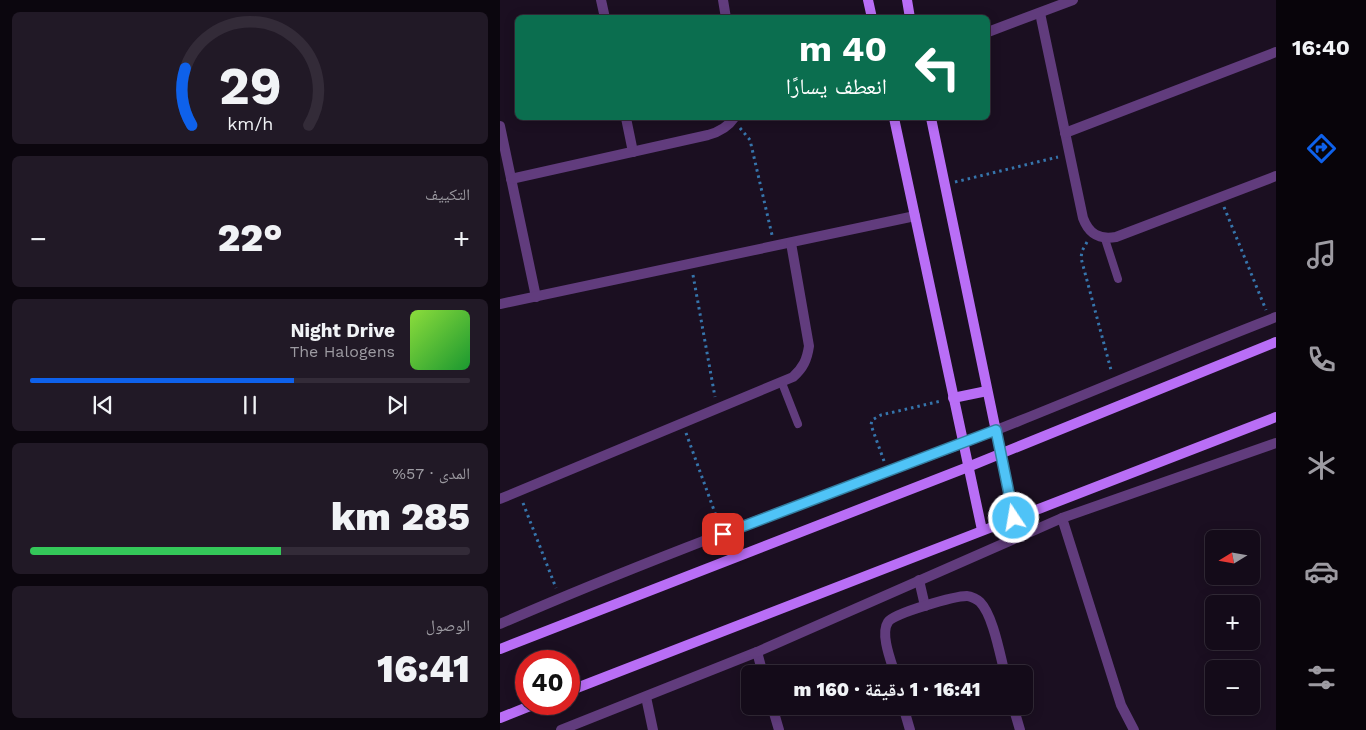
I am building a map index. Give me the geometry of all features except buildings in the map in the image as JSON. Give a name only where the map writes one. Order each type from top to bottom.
[{"type":"street","points":[[601,0],[604,15]]},
{"type":"street","points":[[723,0],[726,15]]},
{"type":"street","points":[[868,0],[871,15]]},
{"type":"street","points":[[907,0],[910,15]]},
{"type":"street","points":[[990,31],[1073,0]]},
{"type":"street","points":[[1040,13],[1083,218],[1087,228],[1100,237],[1116,237],[1276,176]]},
{"type":"street","points":[[1065,133],[1276,52]]},
{"type":"street","points":[[626,120],[633,152]]},
{"type":"street","points":[[511,179],[708,136],[720,131],[733,120]]},
{"type":"street","points":[[894,120],[982,530]]},
{"type":"street","points":[[931,120],[1014,518]]},
{"type":"street","points":[[500,126],[536,297]]},
{"type":"street","points":[[500,304],[915,216]]},
{"type":"street","points":[[500,499],[793,378],[802,369],[808,358],[809,346],[791,242]]},
{"type":"street","points":[[500,624],[560,598],[723,534],[996,430],[1273,318]]},
{"type":"street","points":[[500,649],[968,467],[1276,342]]},
{"type":"street","points":[[954,398],[988,391]]},
{"type":"street","points":[[580,687],[1276,417]]},
{"type":"street","points":[[561,730],[757,652],[1062,518],[1276,443]]},
{"type":"street","points":[[1062,518],[1118,698],[1134,730]]},
{"type":"street","points":[[919,580],[924,606]]},
{"type":"street","points":[[893,665],[884,634],[888,622],[896,615],[967,596],[979,601],[988,611],[1003,665]]},
{"type":"street","points":[[757,652],[761,665]]},
{"type":"street","points":[[646,697],[653,730]]},
{"type":"street","points":[[500,718],[515,712]]},
{"type":"street","points":[[775,715],[779,730]]},
{"type":"street","points":[[906,715],[910,730]]},
{"type":"street","points":[[1016,715],[1020,730]]},
{"type":"lane","points":[[1100,237],[1118,279]]},
{"type":"lane","points":[[782,383],[798,424]]},
{"type":"path","points":[[733,120],[750,140],[774,246]]},
{"type":"path","points":[[945,185],[1070,154]]},
{"type":"path","points":[[1220,198],[1273,318]]},
{"type":"path","points":[[1100,237],[1085,244],[1081,258],[1114,382]]},
{"type":"path","points":[[691,264],[717,410]]},
{"type":"path","points":[[888,471],[871,425],[872,420],[881,415],[954,398]]},
{"type":"path","points":[[683,424],[723,534]]},
{"type":"path","points":[[518,491],[560,598]]},
{"type":"route","points":[[723,534],[996,430],[1014,518]]}]
